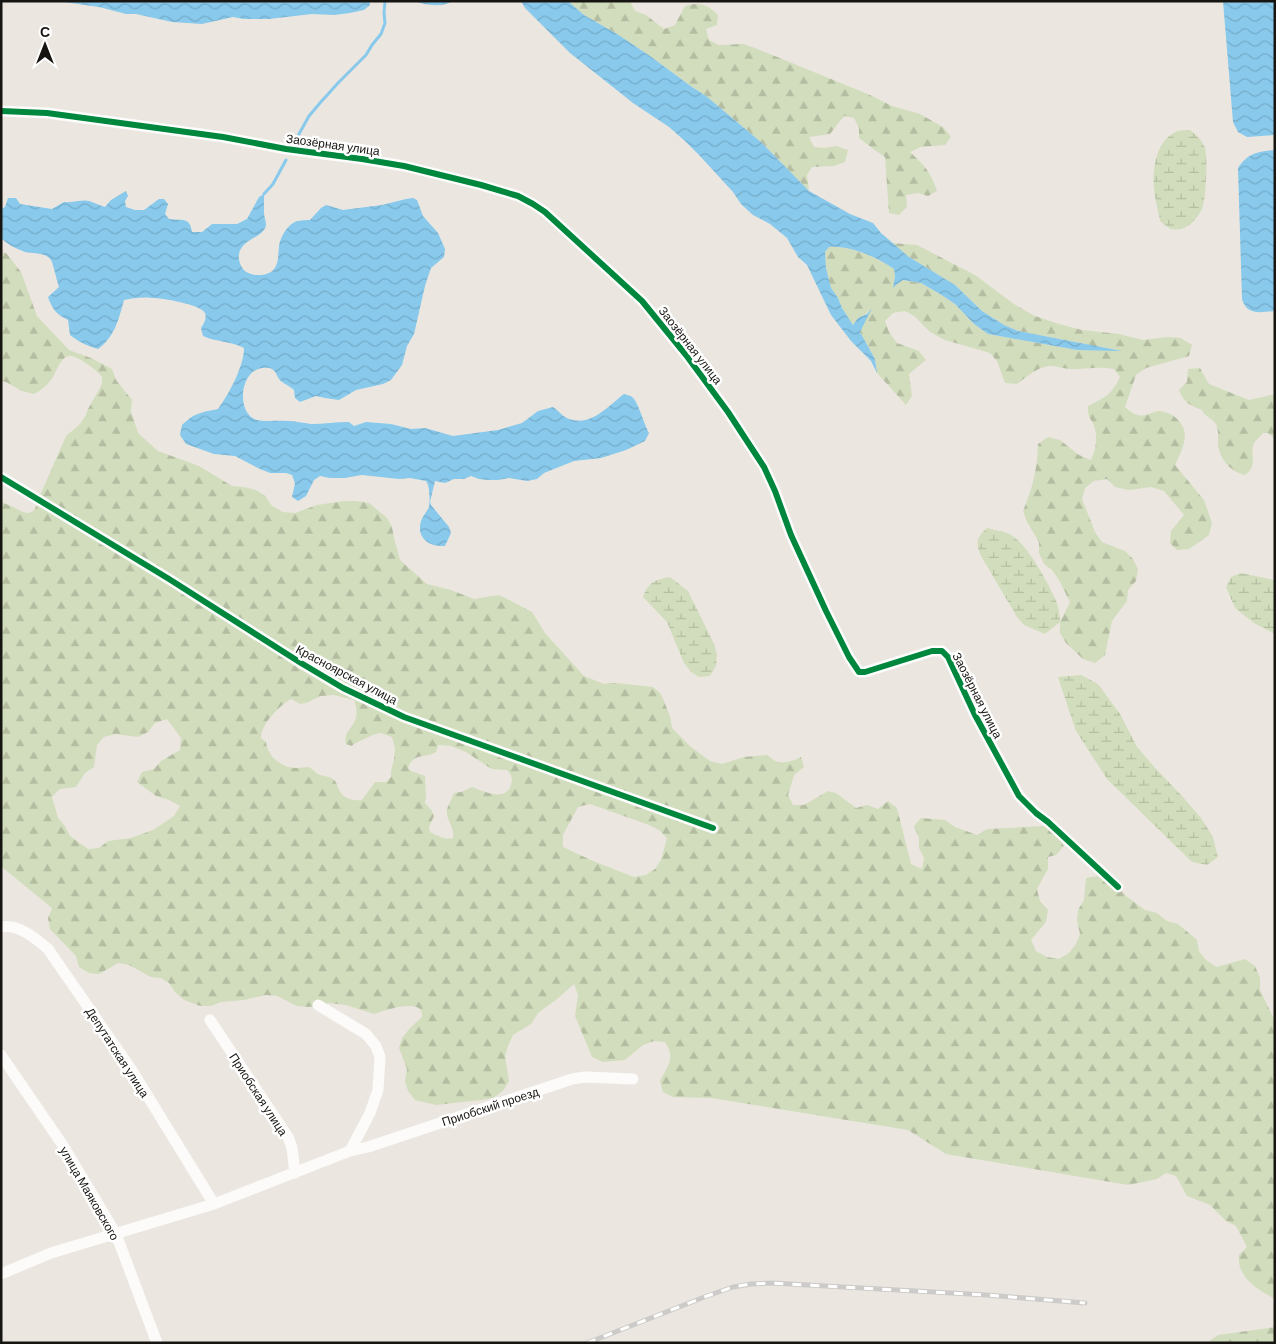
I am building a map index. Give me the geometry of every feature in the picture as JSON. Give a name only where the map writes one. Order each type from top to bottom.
[{"type":"street","name":"Заозёрная улица","points":[[1,111],[47,113],[223,136],[286,150],[404,166],[481,184],[518,196],[534,204],[642,301],[686,355],[728,412],[764,467],[791,535],[826,611],[849,657],[859,672],[865,672],[932,651],[942,651],[948,657],[975,715],[1019,796],[1118,886]]},
{"type":"street","name":"Красноярская улица","points":[[1,477],[343,688],[404,717],[713,828]]},
{"type":"street","name":"Депутатская улица","points":[[1,927],[7,926],[19,929],[48,948],[131,1070],[214,1204]]},
{"type":"street","points":[[318,1006],[366,1034],[376,1046],[380,1057],[378,1090],[370,1113],[350,1151]]},
{"type":"street","name":"Приобская улица","points":[[210,1020],[288,1137],[292,1148],[295,1173]]},
{"type":"street","name":"улица Маяковского","points":[[1,1054],[64,1146],[116,1234],[157,1343]]},
{"type":"street","name":"Приобский проезд","points":[[1,1274],[51,1253],[214,1204],[350,1151],[572,1079],[585,1077],[633,1079]]},
{"type":"green space","points":[[568,1],[630,1],[635,11],[646,15],[664,29],[675,25],[685,6],[703,5],[718,15],[717,25],[706,29],[709,40],[719,45],[743,44],[755,48],[870,95],[892,106],[920,114],[943,127],[951,137],[945,145],[921,147],[910,152],[926,169],[937,191],[928,196],[918,193],[906,195],[907,207],[899,215],[889,213],[885,157],[859,138],[859,128],[854,118],[844,116],[830,134],[809,137],[814,147],[836,146],[848,150],[845,162],[834,166],[812,167],[807,175],[809,191],[762,143],[706,96],[617,34],[584,15]]},
{"type":"green space","points":[[1190,130],[1201,140],[1205,148],[1205,197],[1202,209],[1193,222],[1184,228],[1174,229],[1169,228],[1160,221],[1154,189],[1155,164],[1160,148],[1171,135],[1178,131]]},
{"type":"green space","points":[[892,243],[917,245],[975,275],[1014,304],[1035,316],[1082,330],[1119,334],[1143,340],[1167,337],[1181,338],[1192,345],[1189,356],[1146,368],[1136,375],[1125,407],[1138,415],[1159,411],[1167,413],[1175,417],[1182,424],[1185,436],[1184,442],[1175,465],[1204,500],[1212,523],[1209,535],[1189,549],[1177,550],[1170,543],[1171,531],[1184,515],[1164,491],[1151,487],[1129,490],[1115,487],[1107,479],[1094,481],[1085,488],[1082,499],[1095,532],[1102,542],[1125,551],[1133,559],[1138,569],[1136,581],[1128,590],[1127,601],[1112,621],[1105,655],[1095,663],[1083,659],[1066,643],[1060,633],[1060,622],[1070,602],[1059,580],[1052,570],[1044,564],[1039,553],[1039,542],[1023,511],[1034,478],[1038,444],[1048,437],[1060,440],[1079,455],[1091,460],[1096,434],[1089,415],[1088,406],[1107,395],[1114,388],[1120,377],[1114,369],[1108,368],[1071,369],[1051,366],[1037,370],[1017,384],[1005,383],[997,361],[990,353],[945,340],[930,332],[914,316],[905,311],[893,313],[885,321],[889,332],[897,343],[919,351],[926,360],[909,374],[912,396],[906,405],[877,373],[875,359],[860,332],[870,310],[853,325],[831,289],[826,268],[825,252],[829,247],[845,248],[863,253],[880,261],[894,269],[894,287],[903,280],[921,283],[955,304],[974,324],[988,334],[1077,350],[1116,350],[1018,331],[1004,325],[982,311],[955,285],[909,257]]},
{"type":"green space","points":[[1,252],[6,253],[21,272],[37,316],[69,350],[91,358],[112,369],[116,380],[132,400],[131,411],[138,433],[158,451],[199,466],[232,486],[256,490],[265,496],[272,506],[283,512],[295,513],[317,505],[344,501],[369,503],[387,518],[392,527],[400,560],[427,584],[451,590],[474,599],[499,595],[532,612],[545,633],[584,676],[604,684],[616,683],[653,687],[661,694],[670,716],[672,728],[691,747],[710,761],[722,764],[744,757],[768,755],[775,761],[783,762],[801,757],[804,767],[794,775],[788,795],[793,805],[804,805],[828,791],[836,793],[856,808],[867,805],[878,809],[888,801],[897,808],[911,864],[922,869],[924,858],[919,848],[919,838],[914,826],[921,818],[945,820],[955,827],[977,835],[987,829],[1045,826],[1057,835],[1064,846],[1056,855],[1048,857],[1048,869],[1037,889],[1040,901],[1048,910],[1046,922],[1031,940],[1036,951],[1047,957],[1059,959],[1069,953],[1076,944],[1080,934],[1077,921],[1078,910],[1084,900],[1086,878],[1098,876],[1118,887],[1126,896],[1145,910],[1157,913],[1167,921],[1178,924],[1197,940],[1199,951],[1206,960],[1216,967],[1245,959],[1255,966],[1260,978],[1260,990],[1275,1021],[1275,1299],[1254,1286],[1242,1273],[1239,1255],[1247,1247],[1236,1226],[1226,1221],[1210,1205],[1187,1196],[1176,1176],[1166,1173],[1157,1179],[1128,1185],[946,1154],[908,1130],[711,1098],[673,1097],[663,1092],[660,1081],[670,1062],[670,1053],[665,1042],[654,1041],[643,1045],[625,1060],[603,1062],[592,1057],[575,1016],[578,995],[574,984],[538,1013],[531,1024],[513,1035],[505,1056],[509,1081],[503,1091],[493,1098],[436,1105],[415,1100],[408,1091],[405,1081],[407,1069],[399,1048],[402,1038],[422,1017],[421,1011],[417,1007],[402,1006],[374,1014],[346,1005],[329,1003],[319,1006],[297,1006],[277,996],[266,995],[244,1000],[221,1002],[211,1006],[200,1006],[184,1000],[169,983],[161,978],[151,977],[129,965],[118,963],[99,974],[89,973],[79,967],[76,956],[50,929],[48,918],[52,908],[3,868],[1,863],[1,502],[25,513],[33,511],[66,436],[80,424],[86,415],[100,388],[102,377],[78,358],[68,356],[62,360],[48,383],[34,394],[22,391],[1,381]],"holes":[[[334,695],[354,700],[356,716],[347,733],[346,744],[352,746],[379,733],[392,737],[395,748],[391,777],[386,782],[375,782],[362,800],[353,800],[345,797],[336,782],[330,777],[318,774],[306,767],[286,766],[276,760],[269,752],[266,742],[261,738],[267,721],[286,702],[291,699],[300,704],[306,703],[321,696]],[[167,719],[181,738],[180,750],[161,761],[154,769],[142,772],[137,782],[156,796],[180,806],[174,816],[153,830],[131,838],[108,841],[99,848],[88,849],[70,836],[58,818],[52,797],[60,789],[76,787],[85,773],[94,767],[97,745],[104,737],[115,734],[138,737],[148,732],[155,723]],[[438,745],[451,746],[466,752],[492,769],[507,770],[512,778],[509,790],[505,793],[488,793],[472,787],[454,793],[447,809],[447,816],[453,830],[453,838],[444,838],[430,832],[429,827],[434,816],[425,803],[425,776],[408,768],[410,763],[416,758],[436,752]],[[590,804],[659,830],[667,838],[661,860],[655,869],[646,875],[634,877],[563,847],[563,835],[578,807]]]},
{"type":"green space","points":[[1200,368],[1209,384],[1249,400],[1275,394],[1275,439],[1268,433],[1263,433],[1254,443],[1253,464],[1245,475],[1235,471],[1223,460],[1219,450],[1216,424],[1213,420],[1205,415],[1202,410],[1186,401],[1179,390],[1187,382],[1188,369]]},
{"type":"green space","points":[[987,528],[1016,538],[1030,554],[1049,586],[1057,603],[1060,622],[1045,634],[1024,625],[1017,617],[981,556],[977,544]]},
{"type":"green space","points":[[1241,573],[1275,580],[1275,634],[1254,623],[1235,608],[1226,587],[1231,577]]},
{"type":"green space","points":[[670,577],[688,591],[714,644],[717,654],[716,666],[710,676],[699,677],[691,672],[684,663],[667,622],[643,597],[653,582]]},
{"type":"green space","points":[[1081,675],[1098,684],[1120,714],[1137,747],[1201,818],[1213,837],[1218,857],[1207,865],[1192,862],[1107,779],[1076,731],[1058,677]]},
{"type":"green space","points":[[1275,1327],[1275,1343],[1214,1343],[1209,1341],[1218,1335]]},
{"type":"water","points":[[57,1],[370,1],[370,5],[364,10],[334,15],[312,14],[269,19],[233,17],[202,24],[172,22],[99,7]]},
{"type":"water","points":[[414,1],[454,1],[434,5]]},
{"type":"water","points":[[521,1],[568,1],[584,15],[650,56],[706,96],[762,143],[809,191],[850,214],[873,223],[881,233],[909,257],[955,285],[982,311],[1004,325],[1018,331],[1122,351],[1077,350],[988,334],[974,324],[955,304],[921,283],[903,280],[893,288],[894,269],[879,260],[854,250],[829,247],[825,252],[826,268],[831,288],[853,325],[858,318],[867,314],[872,308],[860,332],[875,359],[877,373],[871,361],[851,341],[831,315],[807,265],[798,257],[787,238],[770,224],[753,215],[741,204],[733,192],[700,156],[669,127],[633,103],[570,53],[525,8]]},
{"type":"water","points":[[1223,1],[1275,1],[1275,135],[1247,137],[1238,132],[1233,122]]},
{"type":"water","points":[[1275,150],[1275,311],[1255,312],[1247,308],[1242,299],[1238,168],[1249,156]]},
{"type":"water","points":[[126,191],[128,196],[125,201],[126,207],[144,210],[159,199],[164,199],[168,204],[165,214],[169,219],[187,221],[192,232],[202,232],[212,224],[237,224],[247,219],[259,197],[264,194],[266,225],[261,233],[244,245],[239,254],[243,269],[254,275],[267,274],[276,267],[281,239],[288,227],[294,222],[310,220],[326,205],[343,210],[382,205],[413,198],[417,200],[423,216],[438,233],[445,249],[444,257],[431,268],[414,334],[407,346],[402,365],[391,380],[383,384],[356,390],[339,400],[316,396],[300,402],[295,398],[294,390],[279,379],[273,369],[259,369],[246,380],[243,389],[245,408],[250,416],[257,420],[291,421],[311,424],[349,422],[354,426],[366,422],[391,424],[411,429],[425,428],[453,436],[498,430],[522,423],[538,411],[553,407],[569,419],[585,420],[600,414],[624,394],[634,399],[649,433],[645,441],[626,450],[601,458],[574,461],[544,473],[537,479],[527,481],[509,478],[488,480],[471,476],[464,479],[454,479],[445,483],[435,481],[430,502],[449,527],[451,533],[445,546],[429,543],[422,537],[420,532],[421,521],[429,507],[430,497],[426,481],[362,475],[345,478],[320,476],[314,480],[306,496],[298,501],[292,497],[295,483],[292,475],[270,473],[235,456],[214,454],[186,444],[180,435],[182,425],[191,418],[198,414],[218,409],[235,380],[243,355],[244,348],[203,336],[201,328],[206,317],[202,310],[189,304],[164,299],[134,298],[124,300],[109,339],[98,349],[90,347],[70,335],[68,320],[58,314],[53,308],[48,297],[59,287],[49,257],[43,254],[19,250],[1,238],[1,209],[5,207],[8,198],[16,198],[20,204],[52,209],[64,202],[84,200],[105,207],[111,200]]},
{"type":"waterway","points":[[294,143],[309,116],[366,55],[381,34],[385,23],[385,1]]},
{"type":"waterway","points":[[264,194],[273,184],[286,160]]},
{"type":"railway","points":[[587,1343],[707,1296],[733,1287],[751,1284],[772,1283],[987,1295],[1085,1303]]},
{"type":"cycle path","points":[[1,111],[47,113],[223,137],[286,149],[404,166],[518,196],[545,212],[642,301],[686,355],[728,412],[764,467],[791,535],[826,611],[849,657],[859,672],[865,672],[932,651],[942,651],[948,657],[975,715],[1019,796],[1118,887]]},
{"type":"cycle path","points":[[1,477],[343,688],[404,717],[713,828]]}]
